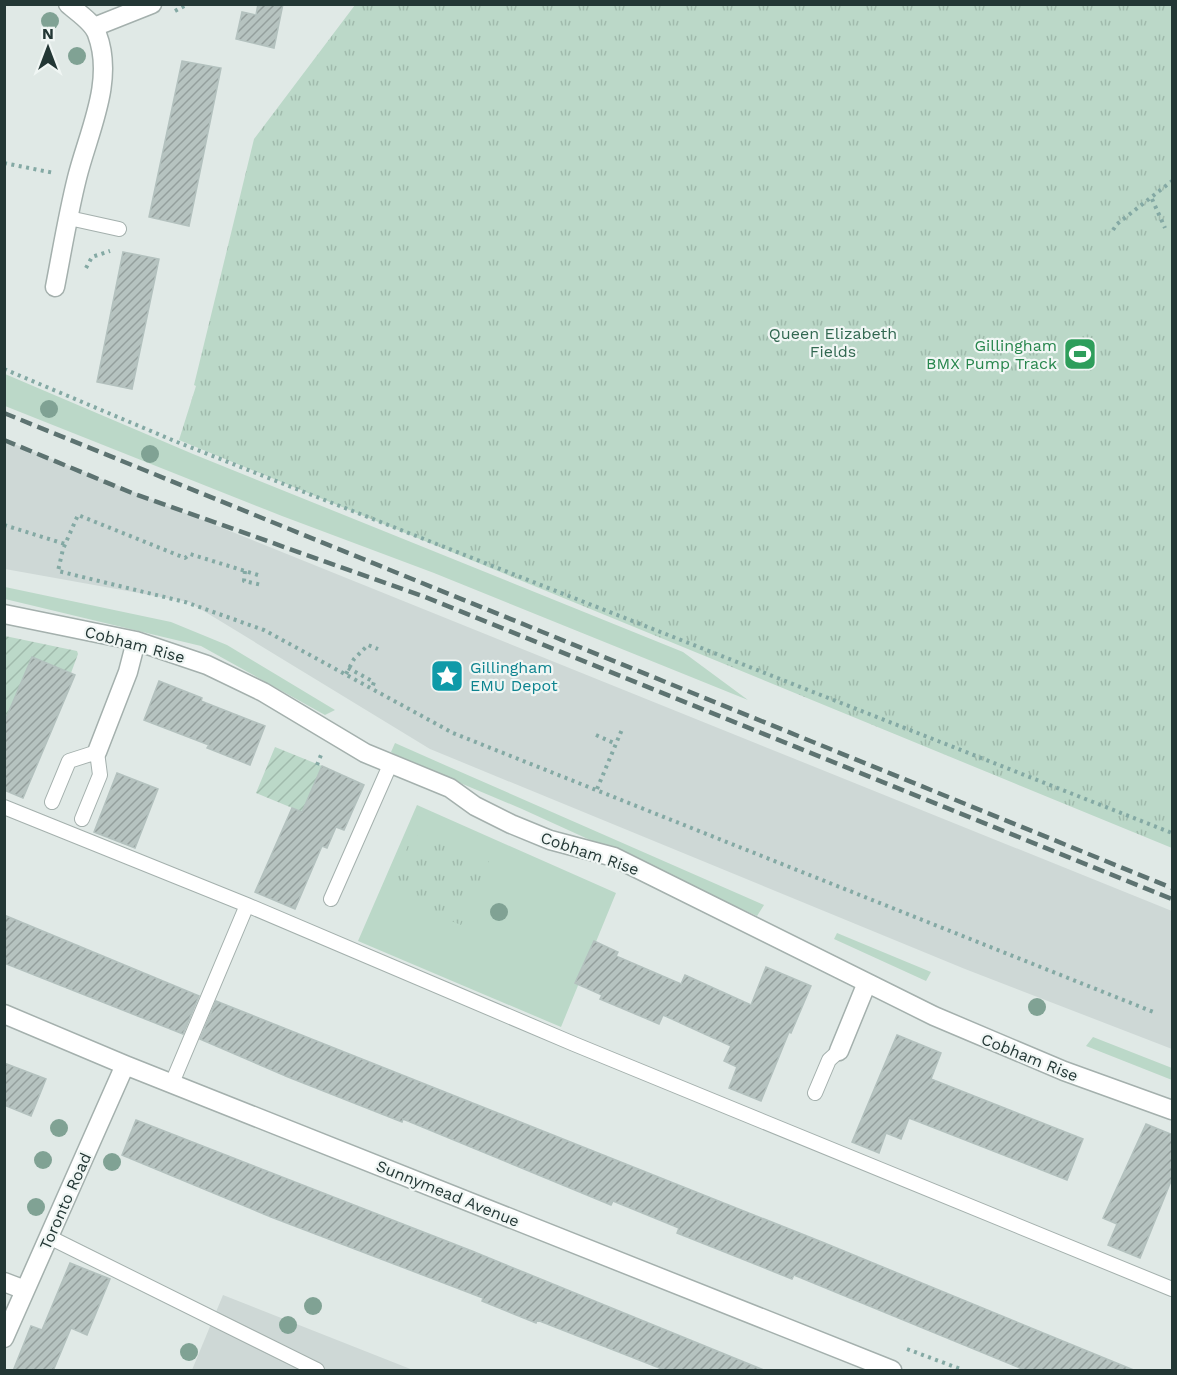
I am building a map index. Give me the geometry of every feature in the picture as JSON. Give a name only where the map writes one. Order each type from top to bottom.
[{"type":"street","points":[[54,287],[77,178],[101,88],[102,55],[94,27],[68,4]]},
{"type":"street","points":[[94,27],[152,4]]},
{"type":"street","name":"Cobham Rise","points":[[4,614],[136,641],[185,657],[245,683],[390,765],[450,788],[477,807],[540,836],[611,856],[639,868],[866,985],[1044,1064],[1173,1110]]},
{"type":"street","points":[[97,752],[128,672],[136,641]]},
{"type":"street","points":[[839,1051],[866,985]]},
{"type":"street","name":"Sunnymead Avenue","points":[[4,1014],[125,1065],[892,1371]]},
{"type":"street","name":"Toronto Road","points":[[4,1338],[125,1065]]},
{"type":"street","points":[[4,1282],[25,1290]]},
{"type":"lane","points":[[69,218],[120,229]]},
{"type":"lane","points":[[52,802],[69,761],[97,752],[100,775],[82,819]]},
{"type":"lane","points":[[331,899],[390,765]]},
{"type":"lane","points":[[4,807],[248,905],[574,1044],[1173,1289]]},
{"type":"lane","points":[[172,1083],[248,905]]},
{"type":"lane","points":[[815,1093],[828,1060],[839,1051]]},
{"type":"lane","points":[[49,1237],[317,1371]]},
{"type":"path","points":[[4,163],[77,178]]},
{"type":"path","points":[[1113,230],[1117,224],[1173,181]]},
{"type":"path","points":[[1152,199],[1165,228]]},
{"type":"path","points":[[4,369],[188,447],[1173,833]]},
{"type":"path","points":[[258,574],[190,554],[185,558],[78,515],[65,544],[58,571],[185,602],[240,620],[264,630],[453,733],[1156,1013]]},
{"type":"path","points":[[4,525],[65,544]]},
{"type":"path","points":[[245,571],[244,581],[262,585]]},
{"type":"path","points":[[346,674],[368,645],[378,649]]},
{"type":"path","points":[[348,669],[374,682],[372,688]]},
{"type":"path","points":[[597,789],[623,727]]},
{"type":"path","points":[[596,735],[616,744]]},
{"type":"shaded area","name":"Gillingham EMU Depot","points":[[4,440],[1172,911],[1172,1049],[965,969],[430,749],[189,602],[5,569]]},
{"type":"shaded area","points":[[223,1295],[413,1370],[192,1370]]},
{"type":"green space","name":"Queen Elizabeth Fields","points":[[355,5],[1172,5],[1172,848],[179,440],[196,386],[194,385],[254,139]]},
{"type":"green space","points":[[5,374],[193,454],[683,652],[748,700],[434,573],[282,516],[5,406]]},
{"type":"green space","points":[[5,587],[171,622],[227,645],[335,710],[325,715],[201,646],[5,599]]},
{"type":"green space","points":[[5,636],[77,651],[78,654],[71,673],[32,657],[5,726]]},
{"type":"green space","points":[[395,743],[764,905],[757,916],[522,809],[401,758],[391,752]]},
{"type":"green space","points":[[275,747],[322,766],[302,812],[256,793]]},
{"type":"green space","points":[[417,805],[616,893],[561,1027],[358,941]]},
{"type":"green space","points":[[412,834],[489,861],[461,925],[390,896]]},
{"type":"green space","points":[[837,933],[931,972],[926,981],[834,939]]},
{"type":"green space","points":[[1093,1037],[1172,1068],[1172,1080],[1086,1046]]},
{"type":"building","points":[[258,4],[283,4],[274,48],[236,39],[242,12],[256,15]]},
{"type":"building","points":[[182,61],[221,68],[189,226],[149,217]]},
{"type":"building","points":[[123,252],[159,259],[132,389],[97,382]]},
{"type":"building","points":[[32,657],[75,675],[23,798],[4,790],[4,723]]},
{"type":"building","points":[[159,681],[202,698],[201,701],[265,726],[250,765],[207,748],[209,745],[144,720]]},
{"type":"building","points":[[322,766],[364,785],[344,830],[336,827],[327,848],[322,846],[295,909],[255,892],[292,808],[302,812]]},
{"type":"building","points":[[117,773],[158,789],[135,848],[94,832]]},
{"type":"building","points":[[4,915],[199,996],[183,1034],[4,963]]},
{"type":"building","points":[[594,941],[618,952],[616,956],[681,984],[685,975],[751,1005],[766,967],[811,986],[791,1033],[789,1032],[761,1101],[729,1088],[737,1067],[724,1061],[731,1046],[663,1015],[659,1024],[600,999],[602,995],[575,983]]},
{"type":"building","points":[[216,1001],[822,1242],[1136,1371],[1027,1371],[794,1275],[792,1279],[677,1233],[679,1228],[613,1201],[611,1205],[403,1119],[402,1122],[288,1077],[200,1039]]},
{"type":"building","points":[[897,1035],[941,1053],[931,1079],[1083,1139],[1067,1180],[909,1118],[901,1139],[886,1133],[879,1153],[852,1142]]},
{"type":"building","points":[[4,1063],[46,1079],[31,1116],[4,1105]]},
{"type":"building","points":[[136,1120],[472,1251],[766,1371],[667,1371],[537,1320],[536,1323],[482,1301],[483,1298],[271,1217],[122,1155]]},
{"type":"building","points":[[1146,1124],[1173,1135],[1173,1176],[1140,1258],[1108,1245],[1117,1224],[1103,1218]]},
{"type":"building","points":[[70,1263],[110,1279],[87,1335],[71,1328],[53,1371],[13,1371],[31,1326],[42,1330]]},
{"type":"railway","points":[[4,413],[1172,888]]},
{"type":"railway","points":[[4,440],[132,493],[425,597],[1172,899]]},
{"type":"place","name":"Gillingham BMX Pump Track","points":[[1080,354]]},
{"type":"place","name":"Gillingham EMU Depot","points":[[447,676]]}]
